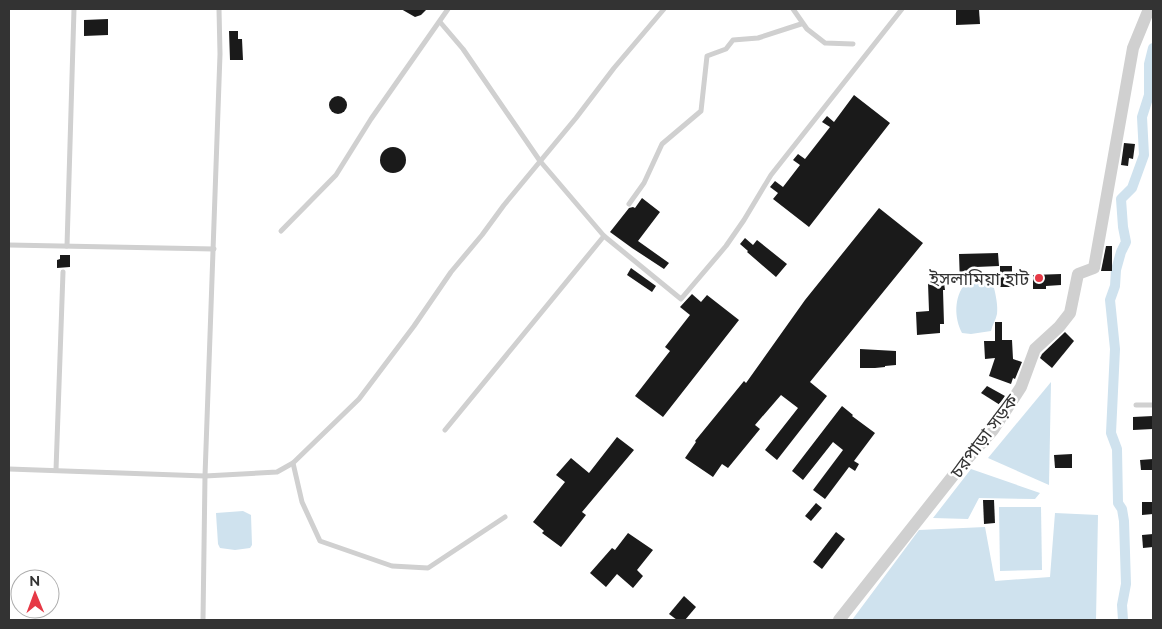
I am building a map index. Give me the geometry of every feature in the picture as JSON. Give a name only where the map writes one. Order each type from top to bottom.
[{"type":"street","name":"চরপাড়া সড়ক","points":[[839,620],[960,467],[993,430],[1021,387],[1035,349],[1060,327],[1070,313],[1078,274],[1094,268],[1132,48],[1149,9]]},
{"type":"lane","points":[[67,246],[74,9]]},
{"type":"lane","points":[[203,620],[220,54],[219,9]]},
{"type":"lane","points":[[281,231],[336,175],[371,119],[448,9]]},
{"type":"lane","points":[[9,470],[206,476],[277,472],[293,463],[359,399],[414,326],[451,272],[576,118],[614,68],[664,9]]},
{"type":"lane","points":[[793,9],[801,24],[812,35],[825,43],[853,44]]},
{"type":"lane","points":[[440,22],[462,49],[540,161],[604,236],[681,299],[726,246],[771,175],[902,9]]},
{"type":"lane","points":[[629,204],[644,183],[662,144],[701,111],[707,56],[726,49],[733,40],[758,38],[801,24]]},
{"type":"lane","points":[[445,430],[604,236]]},
{"type":"lane","points":[[9,245],[214,249]]},
{"type":"lane","points":[[56,470],[64,272]]},
{"type":"lane","points":[[1136,405],[1153,405]]},
{"type":"lane","points":[[293,463],[302,502],[320,541],[392,566],[428,568],[505,517]]},
{"type":"water","points":[[985,282],[994,288],[997,301],[997,314],[991,331],[971,334],[962,333],[959,327],[956,308],[961,289],[965,284]]},
{"type":"water","points":[[1051,382],[1049,485],[988,458]]},
{"type":"water","points":[[971,469],[1040,493],[1035,499],[979,498],[968,519],[933,518]]},
{"type":"water","points":[[999,507],[1041,507],[1042,570],[1000,571]]},
{"type":"water","points":[[243,511],[251,515],[252,545],[250,548],[235,550],[220,548],[218,544],[216,513]]},
{"type":"water","points":[[1055,513],[1098,515],[1096,620],[852,620],[919,530],[985,527],[995,581],[1050,577]]},
{"type":"building","points":[[401,9],[427,9],[421,15],[415,17]]},
{"type":"building","points":[[956,9],[979,9],[980,24],[956,25]]},
{"type":"building","points":[[108,19],[108,35],[84,36],[84,20]]},
{"type":"building","points":[[229,31],[238,31],[238,39],[242,39],[243,60],[230,60]]},
{"type":"building","points":[[854,95],[890,123],[809,227],[773,199],[778,193],[770,187],[775,181],[783,187],[800,165],[793,160],[798,154],[805,159],[830,127],[822,122],[827,116],[834,122]]},
{"type":"building","points":[[334,96],[342,96],[347,101],[345,112],[334,114],[329,109],[329,101]]},
{"type":"building","points":[[1124,143],[1135,144],[1133,159],[1129,158],[1128,166],[1121,165]]},
{"type":"building","points":[[393,147],[402,151],[406,160],[402,169],[393,173],[384,169],[380,160],[384,151]]},
{"type":"building","points":[[642,198],[660,212],[638,241],[669,263],[664,269],[610,232],[629,208],[635,208]]},
{"type":"building","points":[[879,208],[923,243],[810,382],[827,396],[777,460],[765,450],[798,408],[781,395],[755,425],[760,429],[728,468],[722,464],[713,477],[685,458],[695,441],[744,381],[746,383],[805,300]]},
{"type":"building","points":[[745,238],[753,245],[757,240],[787,264],[776,277],[740,244]]},
{"type":"building","points":[[1106,246],[1112,246],[1112,271],[1101,271]]},
{"type":"building","points":[[998,253],[999,266],[976,267],[976,282],[960,283],[959,254]]},
{"type":"building","points":[[60,255],[70,255],[70,267],[57,268],[57,260],[60,259]]},
{"type":"building","points":[[1000,266],[1012,266],[1012,287],[1000,287]]},
{"type":"building","points":[[631,268],[656,286],[652,292],[627,275]]},
{"type":"building","points":[[1061,274],[1061,285],[1046,286],[1046,289],[1033,289],[1033,275]]},
{"type":"building","points":[[928,283],[944,283],[944,324],[940,324],[940,333],[917,335],[916,312],[929,311]]},
{"type":"building","points":[[692,294],[701,302],[707,295],[739,320],[663,417],[635,396],[670,351],[665,347],[690,315],[680,307]]},
{"type":"building","points":[[995,322],[1002,322],[1002,340],[1012,340],[1013,359],[1022,362],[1011,384],[989,376],[995,358],[985,359],[984,341],[995,341]]},
{"type":"building","points":[[1065,332],[1074,341],[1052,368],[1040,358]]},
{"type":"building","points":[[860,349],[896,351],[896,365],[860,368]]},
{"type":"building","points":[[987,386],[1005,396],[1000,405],[981,393]]},
{"type":"building","points":[[842,406],[875,433],[854,461],[859,464],[855,471],[849,467],[825,499],[813,490],[843,450],[833,442],[803,480],[792,471]]},
{"type":"building","points":[[1153,416],[1153,429],[1133,430],[1133,417]]},
{"type":"building","points":[[617,437],[634,450],[582,512],[586,515],[561,547],[542,533],[544,531],[533,522],[565,482],[556,475],[571,458],[589,473]]},
{"type":"building","points":[[1072,454],[1072,468],[1055,468],[1054,455]]},
{"type":"building","points":[[1153,459],[1153,470],[1141,470],[1140,460]]},
{"type":"building","points":[[983,500],[994,500],[995,523],[984,524]]},
{"type":"building","points":[[1142,502],[1153,502],[1153,514],[1142,515]]},
{"type":"building","points":[[816,503],[822,508],[811,521],[805,516]]},
{"type":"building","points":[[836,532],[845,539],[822,569],[813,562]]},
{"type":"building","points":[[628,533],[653,550],[637,570],[643,576],[633,588],[617,574],[606,587],[590,573],[612,548],[615,550]]},
{"type":"building","points":[[1153,534],[1153,547],[1143,548],[1142,535]]},
{"type":"building","points":[[684,596],[696,607],[685,620],[677,620],[669,614]]},
{"type":"waterway","points":[[1123,620],[1122,605],[1126,584],[1124,521],[1122,509],[1118,503],[1117,449],[1111,433],[1115,349],[1110,300],[1115,286],[1116,270],[1126,242],[1121,199],[1132,188],[1144,155],[1142,117],[1149,95],[1149,64],[1153,48]]},
{"type":"place","name":"ইসলামিয়া হাট","points":[[1039,278]]}]
